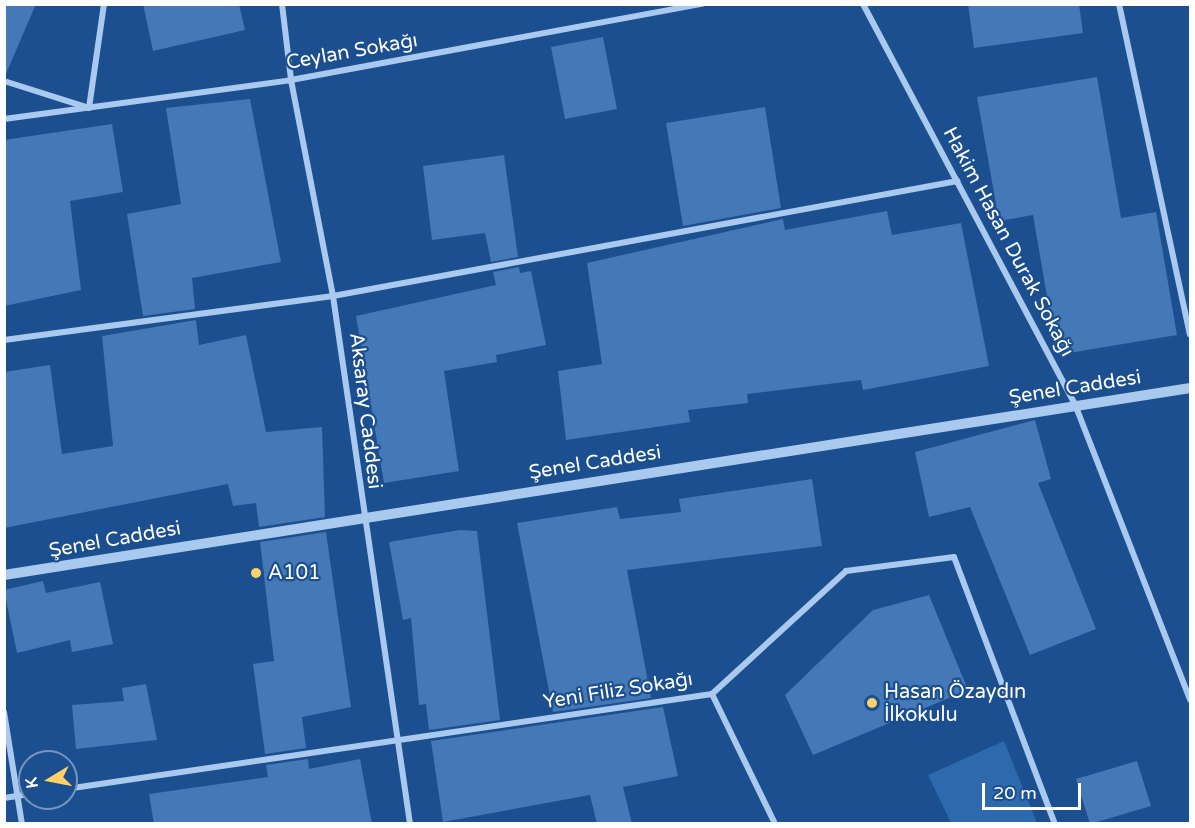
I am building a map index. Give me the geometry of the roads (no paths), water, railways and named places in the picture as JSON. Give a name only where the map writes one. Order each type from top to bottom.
[{"type":"street","points":[[4,81],[89,108],[104,4]]},
{"type":"street","name":"Aksaray Caddesi","points":[[282,4],[291,80],[333,296],[362,517],[395,742],[410,824]]},
{"type":"street","name":"Ceylan Sokağı","points":[[4,119],[291,80],[703,4]]},
{"type":"street","name":"Hakim Hasan Durak Sokağı","points":[[863,4],[1076,406],[1191,700]]},
{"type":"street","points":[[1119,4],[1191,334]]},
{"type":"street","points":[[4,340],[333,296],[958,181]]},
{"type":"street","name":"Şenel Caddesi","points":[[4,575],[1191,388]]},
{"type":"street","name":"Yeni Filiz Sokağı","points":[[78,787],[712,694],[846,571],[954,556],[1055,824]]},
{"type":"street","points":[[712,694],[775,824]]},
{"type":"street","points":[[4,712],[18,796],[4,798]]},
{"type":"place","name":"A101","points":[[256,573]]},
{"type":"place","name":"Hasan Özaydın İlkokulu","points":[[872,703]]}]
